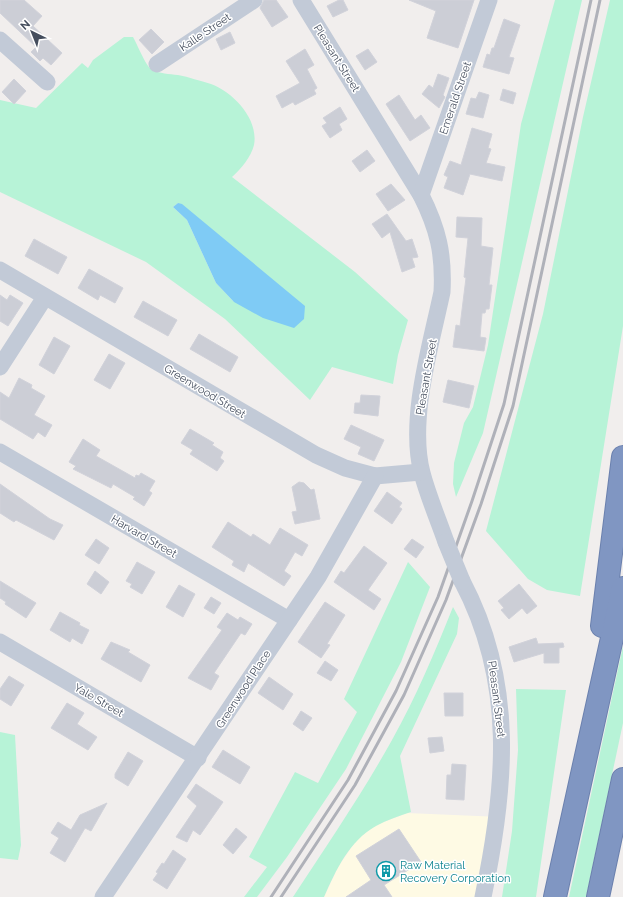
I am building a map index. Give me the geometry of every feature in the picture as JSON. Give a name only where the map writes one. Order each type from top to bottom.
[{"type":"highway","points":[[584,762],[623,457]]},
{"type":"highway","points":[[555,897],[623,588]]},
{"type":"highway","points":[[598,897],[623,779]]},
{"type":"street","name":"Kalle Street","points":[[158,64],[254,0]]},
{"type":"street","name":"Pleasant Street","points":[[301,0],[421,195],[431,215],[438,237],[443,274],[442,292],[420,403],[419,444],[422,472],[446,542],[480,620],[491,653],[502,726],[502,770],[498,813],[494,845],[483,897]]},
{"type":"street","name":"Emerald Street","points":[[421,195],[489,0]]},
{"type":"street","points":[[0,40],[47,82]]},
{"type":"street","name":"Greenwood Street","points":[[0,270],[299,447],[345,468],[374,476],[422,472]]},
{"type":"street","points":[[0,367],[45,297]]},
{"type":"street","name":"Harvard Street","points":[[0,452],[289,620]]},
{"type":"street","name":"Greenwood Place","points":[[103,897],[198,758],[318,577],[374,476]]},
{"type":"street","name":"Yale Street","points":[[0,642],[198,758]]},
{"type":"shaded area","points":[[407,813],[501,817],[485,897],[324,897],[338,867],[357,839],[376,825]]},
{"type":"green space","points":[[555,0],[582,0],[483,433],[456,497],[453,484],[454,463],[464,423],[473,407],[488,345],[521,124]]},
{"type":"green space","points":[[610,0],[623,0],[623,326],[580,596],[547,590],[528,579],[486,531],[543,314],[583,117]]},
{"type":"green space","points":[[124,37],[133,37],[144,59],[149,67],[154,71],[182,76],[211,84],[228,93],[236,100],[248,116],[252,126],[254,145],[251,154],[242,167],[232,177],[355,272],[408,320],[398,355],[393,384],[332,367],[310,400],[225,319],[146,262],[0,192],[0,100],[36,108],[82,63],[88,68],[93,60]],"holes":[[[178,203],[234,302],[216,283],[187,220],[173,207]]]},
{"type":"green space","points":[[408,562],[430,587],[401,662],[346,769],[287,857],[257,897],[244,897],[267,867],[249,857],[295,772],[318,783],[357,712],[344,699]]},
{"type":"green space","points":[[453,607],[459,618],[457,634],[400,756],[411,812],[376,826],[358,840],[344,857],[324,897],[293,897],[381,760],[425,674]]},
{"type":"green space","points":[[623,646],[623,723],[586,897],[569,897]]},
{"type":"green space","points":[[516,689],[566,690],[536,897],[502,897],[512,831],[518,750]]},
{"type":"green space","points":[[0,732],[15,735],[21,845],[18,860],[0,858]]},
{"type":"water","points":[[178,203],[182,204],[305,306],[304,319],[294,328],[263,318],[234,302],[216,283],[187,220],[173,207]]},
{"type":"building","points":[[0,0],[24,0],[42,16],[33,26],[62,53],[51,65],[43,58],[40,61],[31,52],[36,47],[0,13]]},
{"type":"building","points":[[264,0],[276,0],[288,17],[272,27],[260,8]]},
{"type":"building","points":[[339,0],[343,0],[348,10],[333,17],[327,6]]},
{"type":"building","points":[[409,0],[474,0],[458,48],[427,38],[436,11]]},
{"type":"building","points":[[504,19],[520,25],[509,57],[514,58],[509,74],[483,67],[487,54],[490,55],[492,48],[494,48]]},
{"type":"building","points":[[151,29],[164,42],[152,54],[139,40]]},
{"type":"building","points":[[230,32],[235,43],[221,50],[216,39]]},
{"type":"building","points":[[305,49],[314,65],[307,69],[317,88],[314,90],[316,94],[295,105],[293,102],[282,108],[276,96],[300,83],[286,61]]},
{"type":"building","points":[[368,49],[377,62],[365,70],[356,56]]},
{"type":"building","points":[[438,74],[449,78],[443,95],[445,97],[439,108],[422,94],[429,85],[433,88]]},
{"type":"building","points":[[14,79],[26,91],[14,104],[2,92]]},
{"type":"building","points":[[503,89],[516,93],[513,104],[500,100]]},
{"type":"building","points":[[479,92],[489,95],[483,118],[466,114],[471,98],[476,99]]},
{"type":"building","points":[[399,95],[415,120],[421,115],[430,128],[410,141],[386,104]]},
{"type":"building","points":[[340,107],[347,119],[339,124],[342,130],[330,138],[322,126],[327,123],[323,118]]},
{"type":"building","points":[[472,128],[492,134],[488,148],[491,149],[486,163],[505,167],[502,181],[470,174],[463,195],[444,188],[448,177],[444,175],[450,161],[461,165]]},
{"type":"building","points":[[367,150],[375,161],[360,172],[352,161]]},
{"type":"building","points":[[391,184],[405,200],[388,211],[376,194]]},
{"type":"building","points":[[387,214],[406,241],[412,239],[418,257],[412,258],[415,267],[402,272],[390,232],[382,238],[372,224]]},
{"type":"building","points":[[457,217],[482,218],[481,246],[493,248],[489,285],[492,285],[489,309],[486,309],[485,313],[482,313],[480,337],[486,338],[484,351],[453,347],[456,325],[460,326],[466,278],[464,277],[468,238],[456,237]]},
{"type":"building","points":[[34,239],[67,257],[58,274],[25,256]]},
{"type":"building","points":[[89,269],[123,288],[115,303],[100,295],[98,300],[78,288]]},
{"type":"building","points":[[0,295],[7,300],[10,295],[23,303],[8,326],[0,321]]},
{"type":"building","points":[[143,301],[177,320],[168,336],[134,317]]},
{"type":"building","points":[[199,334],[238,357],[230,372],[190,349]]},
{"type":"building","points":[[54,337],[70,346],[54,374],[39,365]]},
{"type":"building","points":[[109,354],[125,363],[110,389],[94,380]]},
{"type":"building","points":[[19,378],[32,385],[31,388],[45,396],[34,415],[52,425],[45,437],[38,432],[33,439],[0,419],[0,392],[9,398]]},
{"type":"building","points":[[448,380],[474,386],[469,408],[443,402]]},
{"type":"building","points":[[361,395],[380,396],[378,416],[354,413],[355,403],[360,403]]},
{"type":"building","points":[[351,425],[384,440],[374,461],[358,454],[361,447],[344,439]]},
{"type":"building","points":[[190,429],[214,443],[212,445],[223,452],[220,458],[224,461],[217,471],[190,454],[193,450],[181,443]]},
{"type":"building","points":[[83,439],[100,450],[96,456],[135,478],[136,475],[139,476],[141,473],[155,481],[149,491],[152,493],[144,506],[133,499],[135,497],[113,484],[111,488],[73,469],[76,466],[69,462]]},
{"type":"building","points":[[299,482],[304,483],[311,490],[314,489],[320,519],[295,524],[292,512],[297,511],[292,487]]},
{"type":"building","points":[[0,484],[50,519],[63,525],[54,540],[16,520],[14,522],[0,513]]},
{"type":"building","points":[[387,492],[402,503],[399,507],[402,509],[392,524],[374,511]]},
{"type":"building","points":[[228,522],[251,537],[253,534],[270,545],[280,528],[308,545],[302,556],[295,552],[284,571],[291,576],[284,586],[248,563],[244,572],[232,565],[234,561],[212,547]]},
{"type":"building","points":[[96,539],[109,548],[99,564],[85,555]]},
{"type":"building","points":[[412,539],[424,547],[416,558],[404,549]]},
{"type":"building","points":[[364,546],[387,563],[368,590],[381,599],[374,610],[334,582],[341,571],[344,573]]},
{"type":"building","points":[[137,562],[155,572],[142,594],[130,587],[132,584],[126,581]]},
{"type":"building","points":[[95,571],[109,582],[101,594],[87,584]]},
{"type":"building","points":[[0,581],[36,603],[26,618],[5,604],[6,602],[0,598]]},
{"type":"building","points":[[519,584],[537,606],[527,614],[522,608],[509,619],[501,610],[504,608],[498,601]]},
{"type":"building","points":[[179,585],[195,594],[183,617],[166,607]]},
{"type":"building","points":[[211,597],[221,603],[214,614],[204,608]]},
{"type":"building","points":[[325,602],[345,615],[327,644],[330,645],[321,658],[298,642]]},
{"type":"building","points":[[60,612],[80,623],[79,625],[89,630],[82,644],[72,638],[70,642],[50,630]]},
{"type":"building","points":[[227,613],[238,620],[240,617],[252,624],[245,635],[241,633],[214,673],[219,676],[211,690],[188,678],[222,630],[217,627]]},
{"type":"building","points":[[536,638],[538,644],[563,643],[564,647],[559,648],[559,663],[544,663],[544,653],[514,662],[509,647]]},
{"type":"building","points":[[111,642],[130,650],[128,652],[150,665],[141,682],[101,659]]},
{"type":"building","points":[[325,661],[338,670],[331,681],[317,673]]},
{"type":"building","points":[[9,676],[24,685],[11,706],[0,699],[0,689]]},
{"type":"building","points":[[269,677],[293,694],[283,710],[258,693]]},
{"type":"building","points":[[444,693],[463,693],[463,716],[445,716]]},
{"type":"building","points":[[67,703],[84,713],[77,724],[97,737],[88,750],[51,728]]},
{"type":"building","points":[[301,711],[312,718],[303,731],[293,724]]},
{"type":"building","points":[[442,737],[444,751],[430,753],[428,738]]},
{"type":"building","points":[[223,750],[250,767],[240,784],[212,767]]},
{"type":"building","points":[[128,752],[143,761],[128,786],[115,778],[115,774]]},
{"type":"building","points":[[452,764],[466,765],[464,800],[446,799],[447,775],[451,775]]},
{"type":"building","points":[[196,784],[223,802],[200,835],[193,830],[187,842],[176,837],[197,806],[187,797]]},
{"type":"building","points":[[107,803],[91,831],[85,828],[65,862],[50,853],[59,838],[51,833],[58,822],[71,830],[80,815]]},
{"type":"building","points":[[236,828],[247,837],[233,854],[223,845]]},
{"type":"building","name":"Raw Material Recovery Corporation","points":[[399,829],[421,862],[384,885],[392,897],[346,897],[371,880],[356,856]]},
{"type":"building","points":[[173,850],[186,859],[167,889],[153,880],[162,863],[164,864]]},
{"type":"railway","points":[[271,897],[348,780],[396,691],[438,597],[504,404],[591,0]]},
{"type":"railway","points":[[281,897],[355,785],[404,695],[446,600],[481,504],[513,406],[600,0]]},
{"type":"place","name":"Raw Material Recovery Corporation","points":[[386,871]]}]
